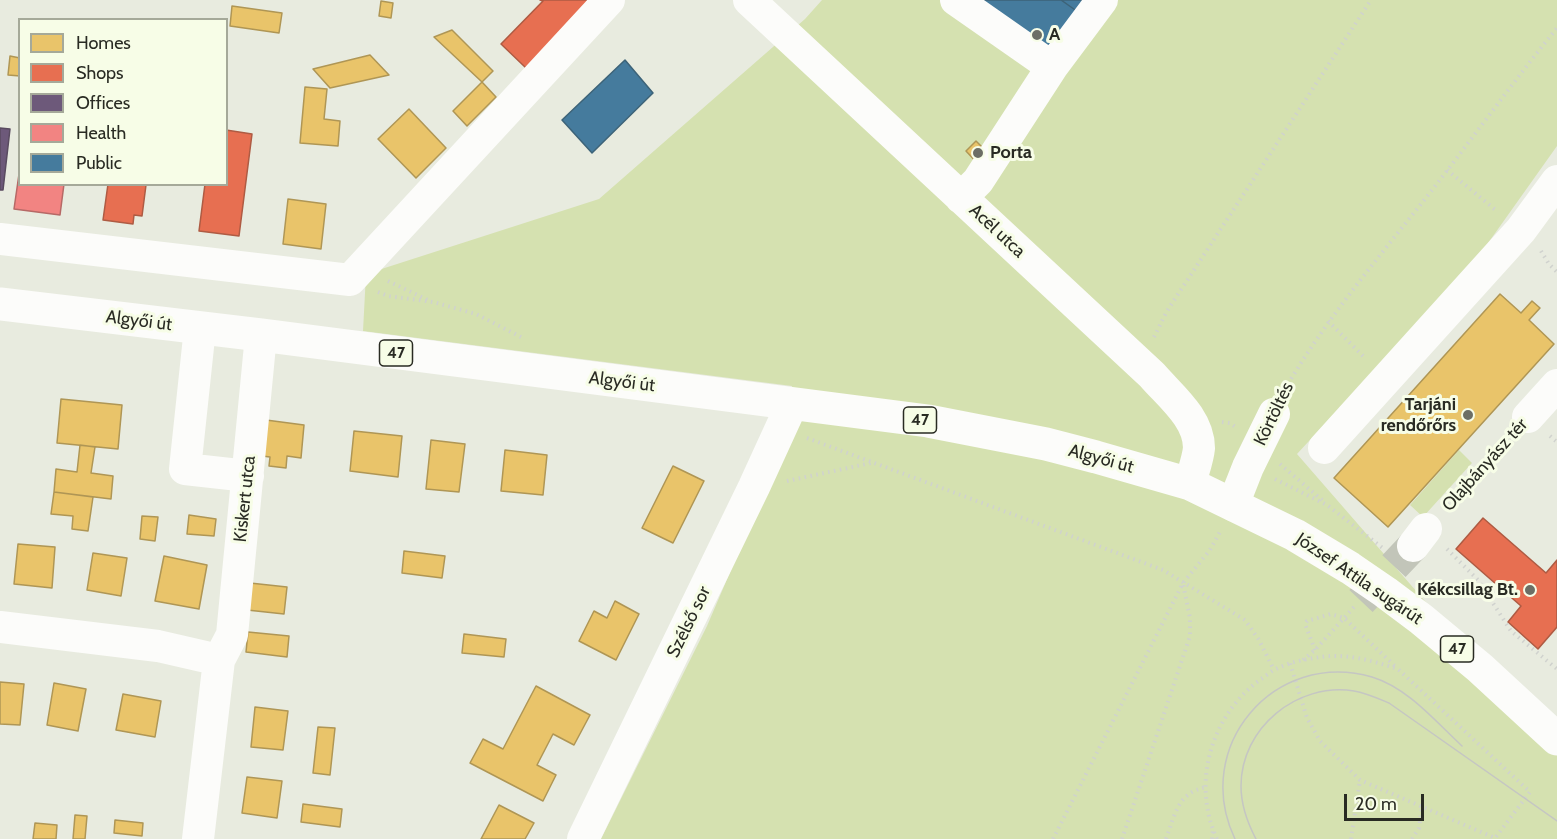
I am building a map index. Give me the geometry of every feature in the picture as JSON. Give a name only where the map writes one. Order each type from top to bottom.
[{"type":"main road","name":"Algyői út","points":[[0,304],[261,335],[786,416],[928,421],[1096,457],[1190,484],[1233,505]]},
{"type":"main road","name":"József Attila sugárút","points":[[1233,505],[1295,535],[1385,592],[1480,668],[1557,739]]},
{"type":"street","points":[[0,239],[355,274],[609,0]]},
{"type":"street","name":"Acél utca","points":[[749,0],[1152,375],[1189,416],[1197,431],[1199,449],[1190,484]]},
{"type":"street","points":[[956,0],[1052,67]]},
{"type":"street","points":[[961,198],[978,180],[1052,67],[1102,0]]},
{"type":"street","points":[[1324,448],[1521,230],[1557,180]]},
{"type":"street","points":[[200,328],[185,469],[248,476]]},
{"type":"street","name":"Kiskert utca","points":[[198,839],[219,660],[232,635],[261,335]]},
{"type":"street","name":"Olajbányász tér","points":[[1528,417],[1557,385]]},
{"type":"street","name":"Körtöltés","points":[[1233,505],[1248,467],[1274,414]]},
{"type":"street","name":"Szélső sor","points":[[583,839],[754,488],[786,416]]},
{"type":"street","points":[[0,627],[158,646],[219,660]]},
{"type":"path","points":[[1140,364],[1167,311],[1371,0]]},
{"type":"path","name":"Körtöltés","points":[[1274,414],[1285,388],[1328,321],[1557,28]]},
{"type":"path","points":[[1447,170],[1521,230]]},
{"type":"path","points":[[355,274],[433,302],[388,296],[355,274]]},
{"type":"path","points":[[786,416],[872,463],[1163,570],[1245,620],[1259,640],[1274,670]]},
{"type":"path","name":"Olajbányász tér","points":[[1528,417],[1420,537],[1478,580],[1511,631],[1557,669]]},
{"type":"path","points":[[754,488],[872,463]]},
{"type":"path","points":[[1053,839],[1183,583],[1210,550],[1233,505]]},
{"type":"path","points":[[1122,839],[1190,636],[1190,618],[1183,583]]},
{"type":"path","points":[[1303,660],[1361,601]]},
{"type":"path","points":[[1290,663],[1307,718],[1320,741],[1360,780],[1495,838],[1530,792],[1344,618],[1331,614],[1307,621],[1305,624],[1315,650]]},
{"type":"path","points":[[1217,839],[1207,802],[1209,757],[1218,730],[1228,712],[1249,688],[1274,670],[1290,663],[1322,656],[1369,660],[1398,669]]},
{"type":"path","points":[[1351,839],[1360,780]]},
{"type":"path","points":[[1166,839],[1181,801],[1195,789],[1206,787]]},
{"type":"path","points":[[1412,839],[1419,828],[1422,806]]},
{"type":"path","points":[[1212,839],[1213,830]]},
{"type":"green space","points":[[822,0],[1557,0],[1557,146],[1476,260],[1297,454],[1557,753],[1557,839],[601,839],[707,626],[764,493],[792,386],[363,331],[366,274],[599,199],[805,19]]},
{"type":"green space","points":[[1459,450],[1472,463],[1423,517],[1410,505]]},
{"type":"building: Homes","points":[[381,1],[393,3],[391,18],[379,16]]},
{"type":"building: Homes","points":[[232,6],[282,13],[279,33],[230,26]]},
{"type":"building: Homes","points":[[452,30],[493,71],[482,82],[434,37]]},
{"type":"building: Homes","points":[[370,55],[389,75],[330,88],[313,69]]},
{"type":"building: Homes","points":[[10,56],[18,58],[18,76],[8,75]]},
{"type":"building: Homes","points":[[482,82],[496,97],[467,126],[453,111]]},
{"type":"building: Homes","points":[[305,87],[327,89],[324,119],[340,121],[338,146],[300,143]]},
{"type":"building: Homes","points":[[409,109],[446,148],[416,178],[378,139]]},
{"type":"building: Homes","name":"Porta","points":[[976,141],[990,155],[979,165],[966,151]]},
{"type":"building: Homes","points":[[288,199],[326,204],[321,249],[283,244]]},
{"type":"building: Homes","points":[[1500,294],[1521,313],[1532,301],[1540,308],[1529,320],[1554,344],[1388,527],[1334,478]]},
{"type":"building: Homes","points":[[61,399],[122,405],[118,449],[57,443]]},
{"type":"building: Homes","points":[[266,420],[304,425],[301,458],[287,456],[286,468],[269,466],[270,457],[262,456]]},
{"type":"building: Homes","points":[[354,431],[402,436],[398,477],[350,471]]},
{"type":"building: Homes","points":[[431,440],[465,444],[459,492],[426,489]]},
{"type":"building: Homes","points":[[80,445],[95,447],[91,473],[113,476],[111,499],[54,492],[56,469],[77,472]]},
{"type":"building: Homes","points":[[505,450],[547,455],[543,495],[501,491]]},
{"type":"building: Homes","points":[[673,466],[704,481],[673,543],[642,528]]},
{"type":"building: Homes","points":[[54,492],[93,497],[88,531],[72,529],[73,516],[51,514]]},
{"type":"building: Homes","points":[[189,515],[216,519],[214,536],[187,534]]},
{"type":"building: Homes","points":[[142,516],[158,517],[155,541],[140,539]]},
{"type":"building: Homes","points":[[18,544],[55,547],[52,588],[14,584]]},
{"type":"building: Homes","points":[[404,551],[445,556],[442,578],[402,573]]},
{"type":"building: Homes","points":[[93,553],[127,558],[121,596],[87,590]]},
{"type":"building: Homes","points":[[164,556],[207,565],[199,609],[155,601]]},
{"type":"building: Homes","points":[[250,583],[287,587],[284,614],[247,610]]},
{"type":"building: Homes","points":[[615,601],[639,614],[616,660],[579,641],[594,611],[607,618]]},
{"type":"building: Homes","points":[[248,632],[289,636],[287,657],[246,652]]},
{"type":"building: Homes","points":[[464,634],[506,639],[504,657],[462,653]]},
{"type":"building: Homes","points":[[0,682],[24,684],[20,725],[0,724]]},
{"type":"building: Homes","points":[[54,683],[86,689],[78,731],[47,725]]},
{"type":"building: Homes","points":[[536,686],[590,715],[574,745],[553,734],[537,765],[556,775],[543,801],[470,763],[483,739],[503,749]]},
{"type":"building: Homes","points":[[123,694],[161,701],[155,737],[116,730]]},
{"type":"building: Homes","points":[[255,707],[288,711],[283,750],[251,747]]},
{"type":"building: Homes","points":[[318,727],[335,728],[330,775],[313,773]]},
{"type":"building: Homes","points":[[247,777],[282,781],[277,818],[242,813]]},
{"type":"building: Homes","points":[[303,804],[342,809],[340,827],[301,822]]},
{"type":"building: Homes","points":[[499,805],[534,823],[525,839],[481,839]]},
{"type":"building: Homes","points":[[75,815],[87,816],[85,839],[73,839]]},
{"type":"building: Homes","points":[[115,820],[143,823],[142,836],[114,833]]},
{"type":"building: Homes","points":[[35,823],[57,825],[56,839],[33,839]]},
{"type":"building: Shops","points":[[540,0],[591,0],[526,68],[501,44],[543,1]]},
{"type":"building: Shops","points":[[228,130],[252,134],[239,236],[199,231],[205,186],[228,186]]},
{"type":"building: Shops","points":[[108,186],[146,186],[142,216],[134,215],[133,224],[103,220]]},
{"type":"building: Shops","name":"Kékcsillag Bt.","points":[[1483,518],[1546,573],[1557,560],[1557,627],[1538,649],[1508,622],[1521,606],[1456,549]]},
{"type":"building: Offices","points":[[0,128],[10,129],[3,190],[0,190]]},
{"type":"building: Health","points":[[18,181],[18,186],[64,186],[60,215],[14,209]]},
{"type":"building: Public","name":"A","points":[[962,0],[1061,0],[1078,12],[1046,58]]},
{"type":"building: Public","points":[[1061,0],[1086,0],[1078,12]]},
{"type":"building: Public","points":[[625,60],[653,93],[592,153],[562,120]]},
{"type":"tunnel","points":[[1361,601],[1413,546]]},
{"type":"tram line","points":[[1235,839],[1224,804],[1224,771],[1233,740],[1250,713],[1274,692],[1303,678],[1336,672],[1372,677],[1385,682],[1420,706],[1462,746]]},
{"type":"tram line","points":[[1256,839],[1245,813],[1241,793],[1244,765],[1251,745],[1276,713],[1312,694],[1333,690],[1354,691],[1389,703],[1557,821]]},
{"type":"place","name":"A","points":[[1037,35]]},
{"type":"place","name":"Porta","points":[[978,153]]},
{"type":"place","name":"Tarjáni rendőrőrs","points":[[1468,415]]},
{"type":"place","name":"Kékcsillag Bt.","points":[[1530,590]]}]
